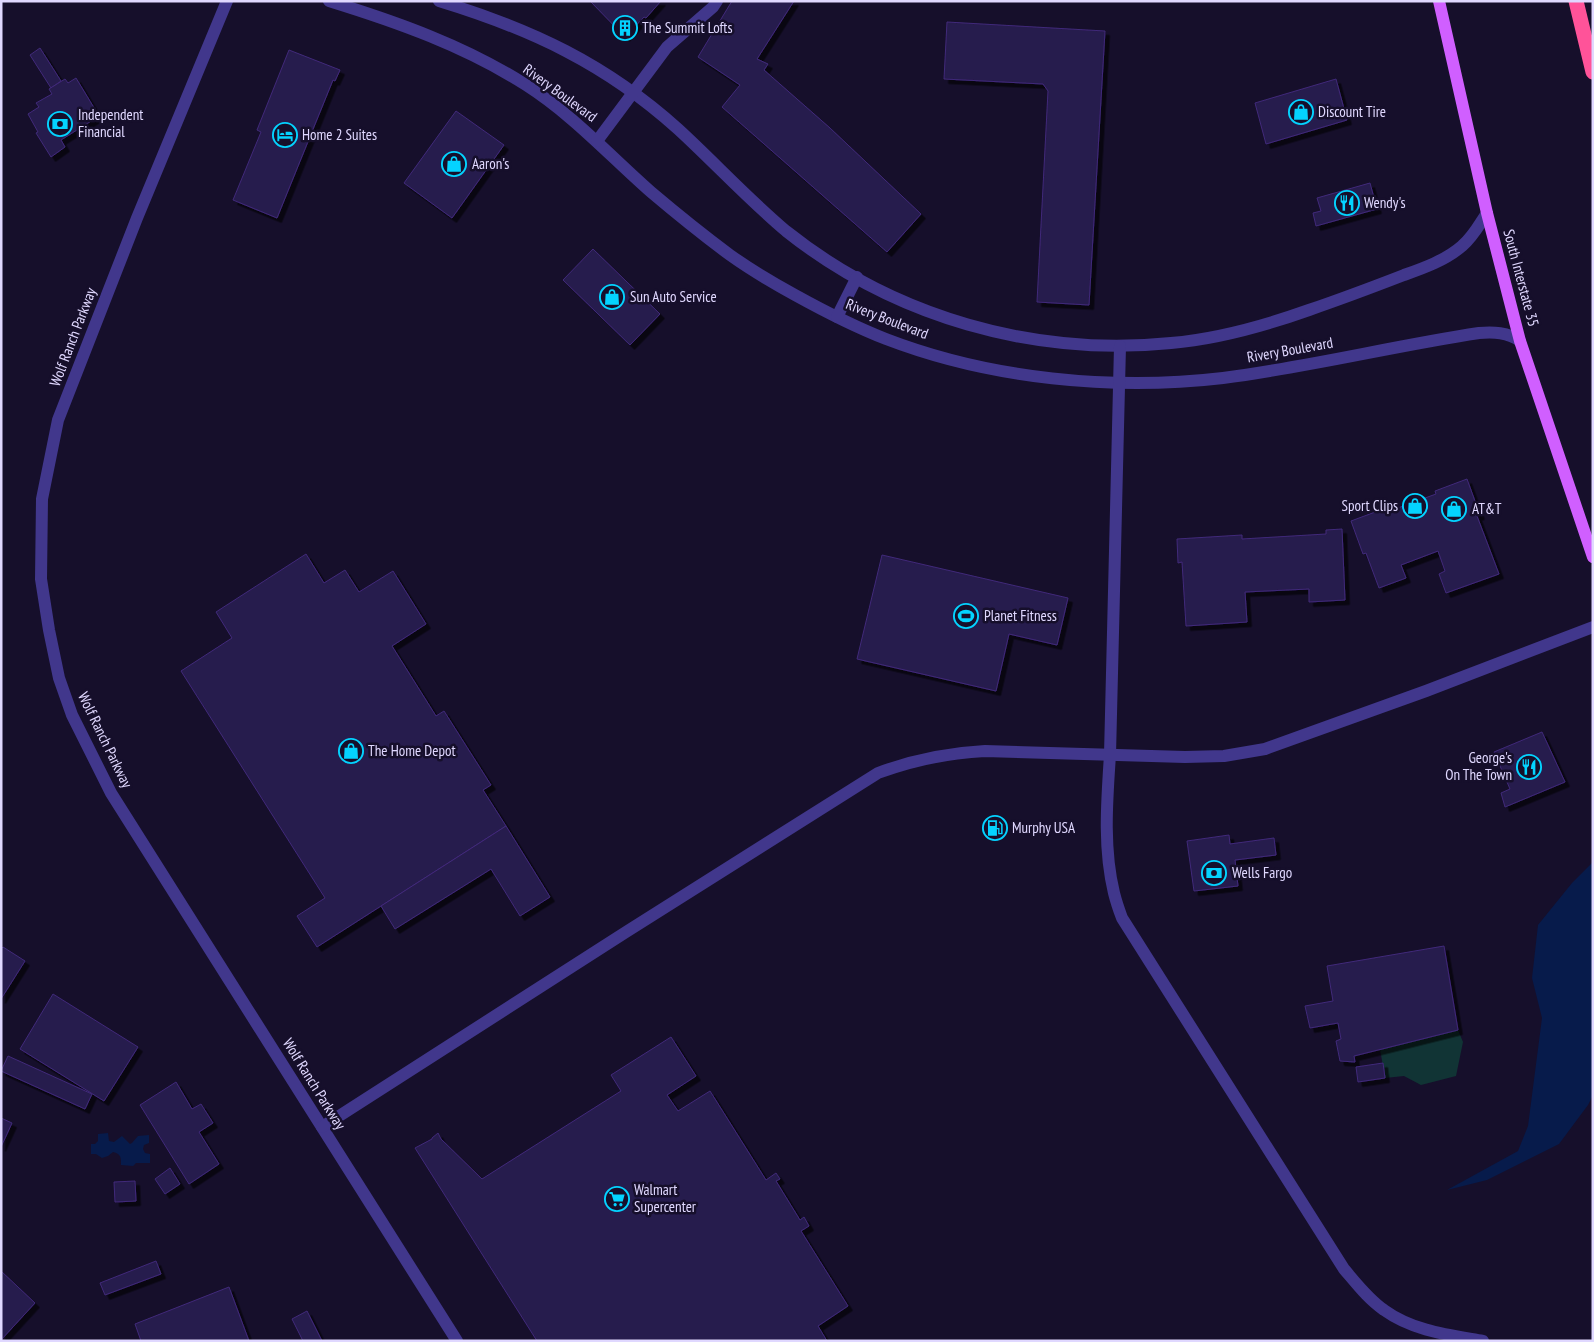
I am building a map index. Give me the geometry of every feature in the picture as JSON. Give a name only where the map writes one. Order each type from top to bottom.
[{"type":"highway","points":[[1576,1],[1593,72]]},
{"type":"main road","name":"South Interstate 35","points":[[1439,1],[1486,213],[1520,341],[1593,557]]},
{"type":"street","name":"Wolf Ranch Parkway","points":[[227,1],[137,218],[58,420],[42,499],[41,579],[49,630],[60,678],[72,715],[111,793],[457,1341]]},
{"type":"street","name":"Rivery Boulevard","points":[[329,1],[424,33],[478,57],[526,85],[555,106],[597,141],[651,191],[734,258],[772,282],[837,317],[887,339],[953,360],[1014,373],[1080,380],[1173,382],[1222,378],[1272,370],[1479,333],[1513,335],[1520,341]]},
{"type":"street","name":"Rivery Boulevard","points":[[439,1],[512,26],[545,40],[606,74],[634,93],[677,128],[786,230],[832,263],[878,289],[917,307],[956,322],[991,332],[1049,342],[1120,346],[1170,344],[1237,332],[1275,322],[1371,288],[1450,256],[1471,238],[1486,213]]},
{"type":"street","points":[[597,141],[667,47],[713,7],[717,1]]},
{"type":"street","points":[[837,317],[857,277]]},
{"type":"street","points":[[1120,346],[1110,755],[1106,815],[1114,892],[1122,918],[1344,1269],[1366,1294],[1384,1310],[1408,1324],[1430,1331],[1483,1341]]},
{"type":"street","points":[[322,1127],[878,773],[931,756],[959,752],[985,751],[1185,757],[1224,756],[1265,749],[1593,627]]},
{"type":"green space","points":[[1458,1030],[1463,1042],[1456,1076],[1421,1085],[1404,1076],[1385,1078],[1380,1049]]},
{"type":"water","points":[[1593,862],[1593,1095],[1588,1105],[1559,1144],[1487,1180],[1447,1190],[1518,1151],[1528,1126],[1542,1018],[1532,978],[1538,925],[1572,883]]},
{"type":"water","points":[[108,1133],[109,1141],[114,1142],[122,1136],[130,1144],[138,1136],[149,1135],[149,1143],[144,1145],[143,1149],[145,1153],[150,1154],[150,1163],[136,1163],[133,1166],[121,1165],[120,1156],[116,1153],[113,1152],[102,1158],[96,1154],[91,1154],[91,1144],[95,1144],[98,1141],[98,1134]]},
{"type":"building","name":"The Summit Lofts","points":[[590,1],[661,1],[625,37]]},
{"type":"building","points":[[732,1],[794,1],[757,59],[768,64],[764,70],[830,128],[921,214],[887,252],[722,107],[740,85],[698,57]]},
{"type":"building","points":[[947,22],[1105,31],[1089,305],[1037,302],[1048,91],[1043,84],[944,79]]},
{"type":"building","points":[[40,48],[61,81],[51,88],[30,55]]},
{"type":"building","name":"Home 2 Suites","points":[[289,50],[340,70],[335,81],[333,80],[277,218],[233,200],[261,132],[257,130]]},
{"type":"building","name":"Independent Financial","points":[[76,78],[99,116],[61,140],[65,147],[51,157],[36,133],[38,132],[28,114],[39,107],[36,103],[52,94],[49,89],[65,79],[68,83]]},
{"type":"building","name":"Discount Tire","points":[[1336,79],[1347,120],[1266,144],[1255,103]]},
{"type":"building","name":"Aaron's","points":[[456,111],[504,145],[452,218],[404,183]]},
{"type":"building","name":"Wendy's","points":[[1370,183],[1377,209],[1316,226],[1313,213],[1321,211],[1317,198]]},
{"type":"building","name":"Sun Auto Service","points":[[593,249],[660,314],[630,345],[563,280]]},
{"type":"building","points":[[1467,479],[1480,515],[1477,516],[1499,574],[1446,593],[1439,574],[1445,571],[1438,551],[1401,565],[1406,578],[1379,588],[1366,553],[1363,554],[1351,521],[1386,508],[1387,512],[1436,494],[1435,491]]},
{"type":"building","points":[[1342,529],[1345,600],[1309,602],[1309,589],[1245,592],[1247,622],[1186,626],[1182,562],[1178,563],[1177,539],[1242,535],[1242,539],[1326,534],[1326,530]]},
{"type":"building","name":"The Home Depot","points":[[306,554],[324,583],[345,570],[359,592],[393,571],[426,624],[392,646],[436,716],[444,711],[491,785],[483,790],[506,826],[317,947],[297,916],[325,898],[181,671],[232,638],[216,612]]},
{"type":"building","name":"Planet Fitness","points":[[882,555],[1068,598],[1057,645],[1009,634],[996,691],[857,659]]},
{"type":"building","name":"George's On The Town","points":[[1542,732],[1565,782],[1505,807],[1501,793],[1510,789],[1494,752]]},
{"type":"building","points":[[506,826],[550,897],[520,916],[491,869],[395,929],[381,906]]},
{"type":"building","name":"Wells Fargo","points":[[1229,835],[1230,844],[1274,838],[1276,855],[1235,860],[1238,886],[1194,891],[1187,841]]},
{"type":"building","points":[[1444,946],[1458,1030],[1354,1056],[1355,1062],[1340,1061],[1336,1041],[1341,1039],[1338,1023],[1310,1028],[1305,1006],[1333,1001],[1327,966]]},
{"type":"building","points":[[3,947],[25,961],[1,999],[1,949]]},
{"type":"building","points":[[53,994],[138,1047],[104,1101],[20,1049]]},
{"type":"building","name":"Walmart Supercenter","points":[[671,1037],[696,1076],[667,1095],[678,1111],[710,1091],[766,1180],[776,1173],[780,1179],[776,1181],[800,1220],[804,1217],[809,1226],[801,1231],[848,1306],[818,1326],[827,1341],[537,1341],[415,1148],[432,1139],[438,1133],[441,1139],[482,1179],[621,1091],[611,1075]]},
{"type":"building","points":[[8,1056],[92,1094],[85,1109],[1,1071]]},
{"type":"building","points":[[1383,1063],[1385,1078],[1358,1082],[1356,1067]]},
{"type":"building","points":[[176,1082],[192,1109],[201,1104],[213,1123],[199,1132],[219,1164],[189,1184],[140,1105]]},
{"type":"building","points":[[1,1118],[12,1123],[1,1147]]},
{"type":"building","points":[[170,1168],[180,1184],[165,1194],[155,1179]]},
{"type":"building","points":[[135,1181],[136,1201],[115,1202],[114,1182]]},
{"type":"building","points":[[156,1261],[161,1274],[105,1295],[100,1283]]},
{"type":"building","points":[[1,1271],[35,1303],[1,1340]]},
{"type":"building","points":[[229,1287],[249,1341],[141,1341],[135,1324]]},
{"type":"building","points":[[307,1311],[322,1341],[303,1341],[292,1319]]},
{"type":"place","name":"The Summit Lofts","points":[[625,28]]},
{"type":"place","name":"Discount Tire","points":[[1301,112]]},
{"type":"place","name":"Independent Financial","points":[[60,124]]},
{"type":"place","name":"Home 2 Suites","points":[[285,135]]},
{"type":"place","name":"Aaron's","points":[[454,164]]},
{"type":"place","name":"Wendy's","points":[[1347,203]]},
{"type":"place","name":"Sun Auto Service","points":[[612,297]]},
{"type":"place","name":"Sport Clips","points":[[1415,506]]},
{"type":"place","name":"AT&T","points":[[1454,509]]},
{"type":"place","name":"Planet Fitness","points":[[966,616]]},
{"type":"place","name":"The Home Depot","points":[[351,751]]},
{"type":"place","name":"George's On The Town","points":[[1529,767]]},
{"type":"place","name":"Murphy USA","points":[[995,828]]},
{"type":"place","name":"Wells Fargo","points":[[1214,873]]},
{"type":"place","name":"Walmart Supercenter","points":[[617,1199]]}]
